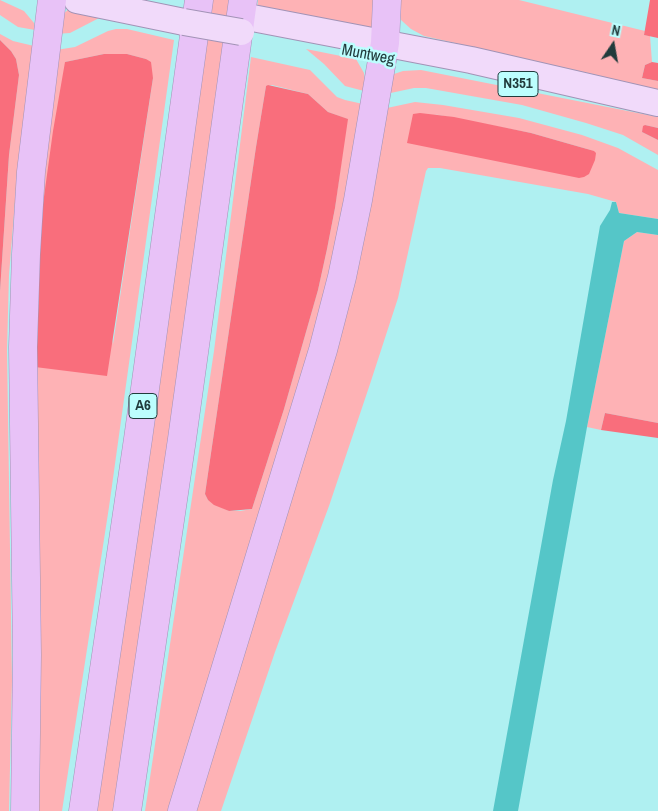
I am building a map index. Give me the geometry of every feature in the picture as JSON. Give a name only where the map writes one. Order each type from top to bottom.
[{"type":"highway","points":[[25,811],[27,663],[23,347],[26,254],[31,172],[52,0]]},
{"type":"highway","name":"A6","points":[[83,811],[137,449],[199,0]]},
{"type":"highway","points":[[127,811],[181,449],[243,0]]},
{"type":"highway","points":[[182,811],[328,332],[351,238],[383,50],[387,0]]},
{"type":"main road","name":"Muntweg","points":[[77,0],[154,7],[383,50],[654,110],[658,109]]},
{"type":"main road","name":"Muntweg","points":[[383,50],[471,60],[658,103]]},
{"type":"shaded area","points":[[0,0],[24,11],[34,23],[35,30],[18,27],[0,15]]},
{"type":"shaded area","points":[[210,0],[231,0],[115,811],[95,811]]},
{"type":"shaded area","points":[[258,0],[382,0],[374,29],[257,11]]},
{"type":"shaded area","points":[[399,0],[519,0],[645,31],[644,35],[650,36],[652,62],[645,65],[642,78],[658,81],[658,95],[601,76],[424,36],[411,29],[401,20],[398,7]]},
{"type":"shaded area","points":[[650,0],[658,0],[658,38],[644,35]]},
{"type":"shaded area","points":[[71,7],[103,16],[70,33],[55,34],[61,16]]},
{"type":"shaded area","points":[[127,29],[174,40],[109,507],[62,811],[28,811],[24,350],[56,50],[75,47],[108,31]],"holes":[[[104,54],[127,54],[146,59],[153,78],[113,344],[65,62]]]},
{"type":"shaded area","points":[[0,34],[13,41],[34,46],[17,177],[9,275],[7,350],[12,681],[9,811],[0,811],[0,291],[9,155],[19,75],[16,59],[0,40]]},
{"type":"shaded area","points":[[0,40],[16,59],[19,75],[9,155],[0,291]]},
{"type":"shaded area","points":[[306,49],[356,59],[364,73],[364,91],[345,86],[324,64]]},
{"type":"shaded area","points":[[104,54],[127,54],[146,59],[151,62],[153,78],[107,376],[35,367],[43,204],[65,62]]},
{"type":"shaded area","points":[[251,57],[310,70],[337,97],[363,104],[339,252],[175,811],[145,811],[214,351]],"holes":[[[272,85],[308,94],[328,112],[347,119],[335,208],[318,290],[284,409],[252,509],[229,511],[208,500],[205,494],[266,86]]]},
{"type":"shaded area","points":[[652,62],[658,63],[658,81],[642,78],[645,65]]},
{"type":"shaded area","points":[[421,70],[658,117],[658,128],[645,125],[642,132],[658,140],[658,155],[623,135],[522,105],[426,88],[414,88],[386,94],[391,75],[403,71]]},
{"type":"shaded area","points":[[266,86],[308,94],[328,112],[348,119],[335,208],[318,290],[284,409],[252,509],[229,511],[214,505],[205,494],[256,147]]},
{"type":"shaded area","points":[[415,102],[519,118],[582,135],[618,148],[658,170],[658,219],[619,213],[616,202],[588,194],[440,168],[428,168],[398,298],[329,506],[275,652],[221,811],[192,811],[387,108]],"holes":[[[433,114],[531,133],[594,151]]]},
{"type":"shaded area","points":[[420,113],[454,117],[531,133],[594,151],[596,153],[595,160],[589,174],[579,178],[407,143],[413,114]]},
{"type":"shaded area","points":[[645,125],[658,128],[658,140],[642,132]]},
{"type":"shaded area","points":[[637,232],[658,235],[658,423],[605,413],[601,430],[587,427],[624,241]]},
{"type":"shaded area","points":[[605,413],[658,423],[658,438],[601,430]]},
{"type":"water","points":[[612,202],[616,202],[619,213],[658,219],[658,235],[637,232],[624,241],[587,427],[518,811],[493,811],[553,480],[566,421],[600,226],[610,210]]}]
